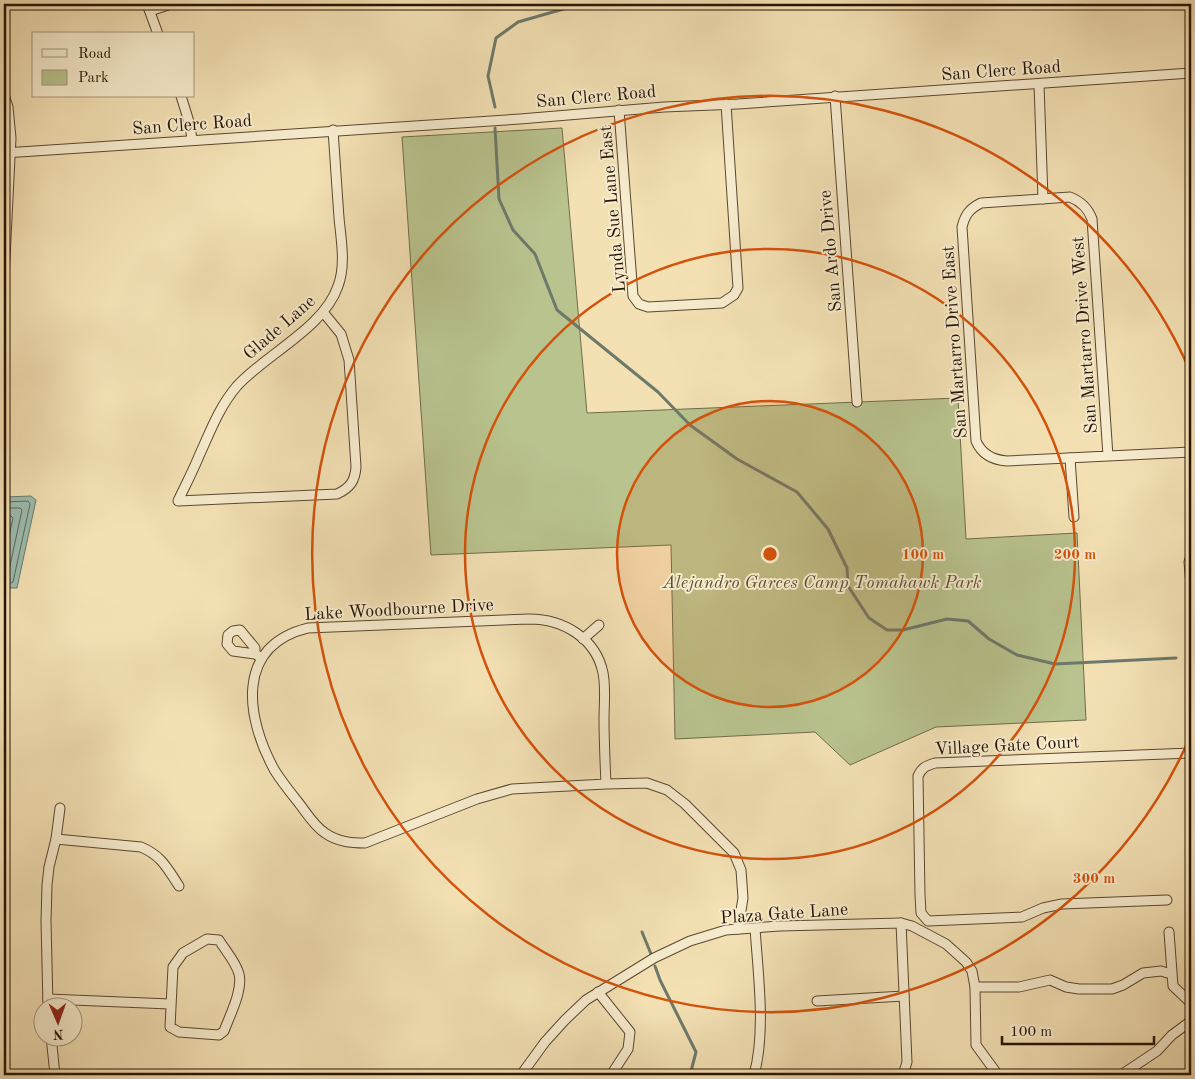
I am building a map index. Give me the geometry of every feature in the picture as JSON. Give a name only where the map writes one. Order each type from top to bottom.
[{"type":"street","points":[[157,32],[148,7],[171,4]]},
{"type":"street","name":"San Clerc Road","points":[[7,153],[520,119],[619,110],[1191,73]]},
{"type":"street","points":[[1039,84],[1043,199]]},
{"type":"street","points":[[4,95],[8,107],[11,138],[7,153],[4,278]]},
{"type":"street","name":"San Ardo Drive","points":[[835,96],[857,402]]},
{"type":"street","points":[[182,98],[190,125],[192,140]]},
{"type":"street","name":"Lynda Sue Lane East","points":[[619,110],[634,296],[640,304],[648,307],[722,303],[734,295],[738,288],[726,104]]},
{"type":"street","name":"Glade Lane","points":[[323,312],[341,334],[349,360],[356,467],[355,479],[347,489],[337,494],[178,501],[214,420],[229,396],[244,379],[323,312],[339,285],[342,266],[333,130]]},
{"type":"street","name":"San Martarro Drive West","points":[[1043,199],[1070,198],[1081,203],[1090,213],[1092,219],[1108,456]]},
{"type":"street","name":"San Martarro Drive East","points":[[1043,199],[981,204],[974,207],[966,215],[962,228],[976,441],[982,452],[997,460],[1070,458]]},
{"type":"street","points":[[1074,517],[1070,458],[1191,452]]},
{"type":"street","points":[[1191,556],[1189,562],[1191,585]]},
{"type":"street","name":"Lake Woodbourne Drive","points":[[606,784],[603,674],[597,657],[583,639],[567,627],[553,621],[540,619],[316,627],[297,631],[286,636],[259,656],[252,684],[251,699],[255,718],[270,762],[280,778],[324,833],[337,840],[365,843],[477,799],[512,789],[606,784],[641,782],[667,790],[685,804],[734,853],[742,870],[744,898],[738,929]]},
{"type":"street","points":[[583,639],[599,625]]},
{"type":"street","name":"Village Gate Court","points":[[1167,900],[1062,904],[1043,908],[1022,917],[928,921],[921,913],[918,776],[921,769],[935,763],[1191,753]]},
{"type":"street","points":[[48,996],[47,885],[60,808]]},
{"type":"street","points":[[56,839],[141,847],[153,852],[162,860],[179,886]]},
{"type":"street","points":[[901,923],[907,1062],[904,1075]]},
{"type":"street","name":"Plaza Gate Lane","points":[[521,1075],[545,1042],[586,1000],[654,958],[690,941],[726,930],[780,926],[901,923],[912,926],[954,949],[972,971],[975,987],[976,1045],[998,1075]]},
{"type":"street","points":[[754,1075],[759,1056],[760,1033],[755,928]]},
{"type":"street","points":[[1169,932],[1173,986],[1191,1003]]},
{"type":"street","points":[[208,939],[219,940],[239,973],[240,984],[224,1031],[219,1034],[179,1032],[170,1027],[170,1004],[173,966],[182,953],[208,939]]},
{"type":"street","points":[[975,987],[1019,987],[1050,980],[1066,987],[1079,989],[1112,989],[1143,973],[1160,971],[1171,974]]},
{"type":"street","points":[[598,992],[630,1032],[628,1049],[612,1075]]},
{"type":"street","points":[[817,1001],[904,996]]},
{"type":"street","points":[[82,1003],[170,1004]]},
{"type":"street","points":[[1121,1075],[1157,1051],[1172,1035],[1191,1021]]},
{"type":"street","points":[[52,1046],[55,1075]]},
{"type":"green space","name":"Alejandro Garces Camp Tomahawk Park","points":[[562,128],[587,413],[958,398],[966,539],[1077,533],[1086,720],[936,727],[850,765],[815,732],[675,739],[671,545],[431,555],[402,137]]},
{"type":"water","points":[[31,496],[36,500],[17,588],[4,588],[4,497]]},
{"type":"waterway","points":[[495,107],[488,76],[496,38],[518,22],[581,4]]},
{"type":"waterway","points":[[495,128],[499,199],[513,230],[535,254],[557,310],[658,392],[690,425],[737,459],[797,492],[828,529],[847,568],[848,586],[869,618],[887,630],[903,630],[947,619],[968,621],[989,639],[1017,655],[1055,664],[1176,658]]},
{"type":"waterway","points":[[642,932],[651,954]]},
{"type":"waterway","points":[[655,966],[660,980],[696,1052],[690,1075]]}]
